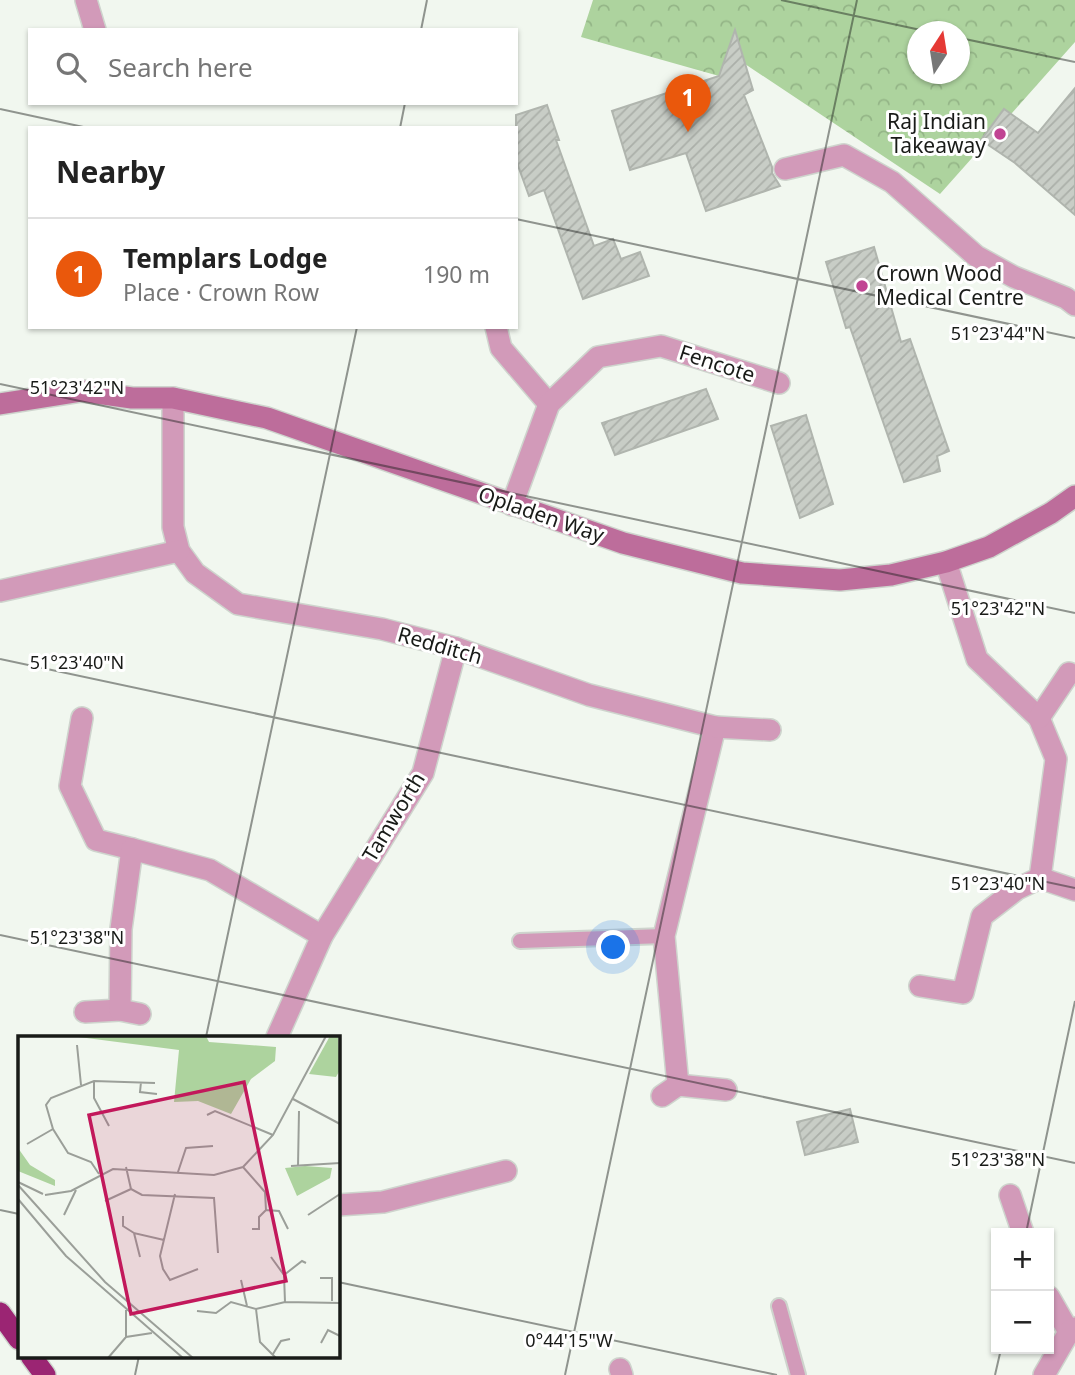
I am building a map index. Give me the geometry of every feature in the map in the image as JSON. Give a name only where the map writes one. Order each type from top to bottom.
[{"type":"highway","points":[[0,1313],[18,1338]]},
{"type":"highway","points":[[32,1358],[45,1375]]},
{"type":"street","points":[[86,0],[94,28]]},
{"type":"street","points":[[785,169],[844,155],[892,181],[976,256],[1014,277],[1066,298],[1075,305]]},
{"type":"street","points":[[496,329],[501,348],[549,404]]},
{"type":"street","name":"Fencote","points":[[512,505],[549,404],[598,357],[661,346],[779,383]]},
{"type":"street","name":"Opladen Way","points":[[0,404],[82,391],[132,398],[173,398],[267,418],[623,543],[742,573],[840,580],[891,575],[946,562],[989,547],[1051,513],[1075,496]]},
{"type":"street","points":[[0,591],[179,551],[173,527],[173,398]]},
{"type":"street","name":"Redditch","points":[[179,551],[195,573],[238,604],[382,629],[456,648],[589,695],[715,727],[770,730]]},
{"type":"street","points":[[946,562],[977,659],[1039,718],[1056,759],[1040,878]]},
{"type":"street","name":"Tamworth","points":[[277,1036],[321,936],[423,773],[456,648]]},
{"type":"street","points":[[1039,718],[1069,673]]},
{"type":"street","points":[[82,718],[70,786],[96,840],[210,870],[321,936]]},
{"type":"street","points":[[715,727],[664,936],[670,1091],[726,1090]]},
{"type":"street","points":[[85,1012],[130,1012],[121,929],[132,849]]},
{"type":"street","points":[[920,986],[964,993],[982,916],[1017,889],[1040,878],[1075,890]]},
{"type":"street","points":[[340,1205],[383,1202],[506,1171]]},
{"type":"street","points":[[1010,1195],[1021,1228]]},
{"type":"street","points":[[1044,1375],[1072,1330],[1054,1304]]},
{"type":"lane","points":[[520,941],[664,936]]},
{"type":"lane","points":[[779,1306],[797,1375]]},
{"type":"green space","points":[[593,0],[1075,0],[1075,42],[940,194],[742,62],[719,76],[581,37]]},
{"type":"building","points":[[735,30],[753,90],[744,95],[772,173],[780,186],[706,211],[686,153],[630,170],[612,111],[719,76]]},
{"type":"building","points":[[1075,88],[1075,215],[1015,163],[981,140],[1004,109],[1038,133]]},
{"type":"building","points":[[547,105],[559,140],[556,140],[594,246],[613,239],[621,259],[640,252],[649,276],[583,299],[544,190],[529,196],[518,166],[516,115]]},
{"type":"building","points":[[874,247],[901,342],[910,339],[949,451],[937,456],[940,471],[904,482],[850,327],[846,328],[826,262]]},
{"type":"building","points":[[706,389],[718,419],[615,455],[602,423]]},
{"type":"building","points":[[806,415],[833,504],[800,518],[771,426]]},
{"type":"building","points":[[850,1109],[858,1142],[805,1155],[797,1122]]},
{"type":"place","name":"Templars Lodge","points":[[688,132]]},
{"type":"place","name":"Raj Indian Takeaway","points":[[1000,134]]},
{"type":"place","name":"Crown Wood Medical Centre","points":[[862,286]]}]
